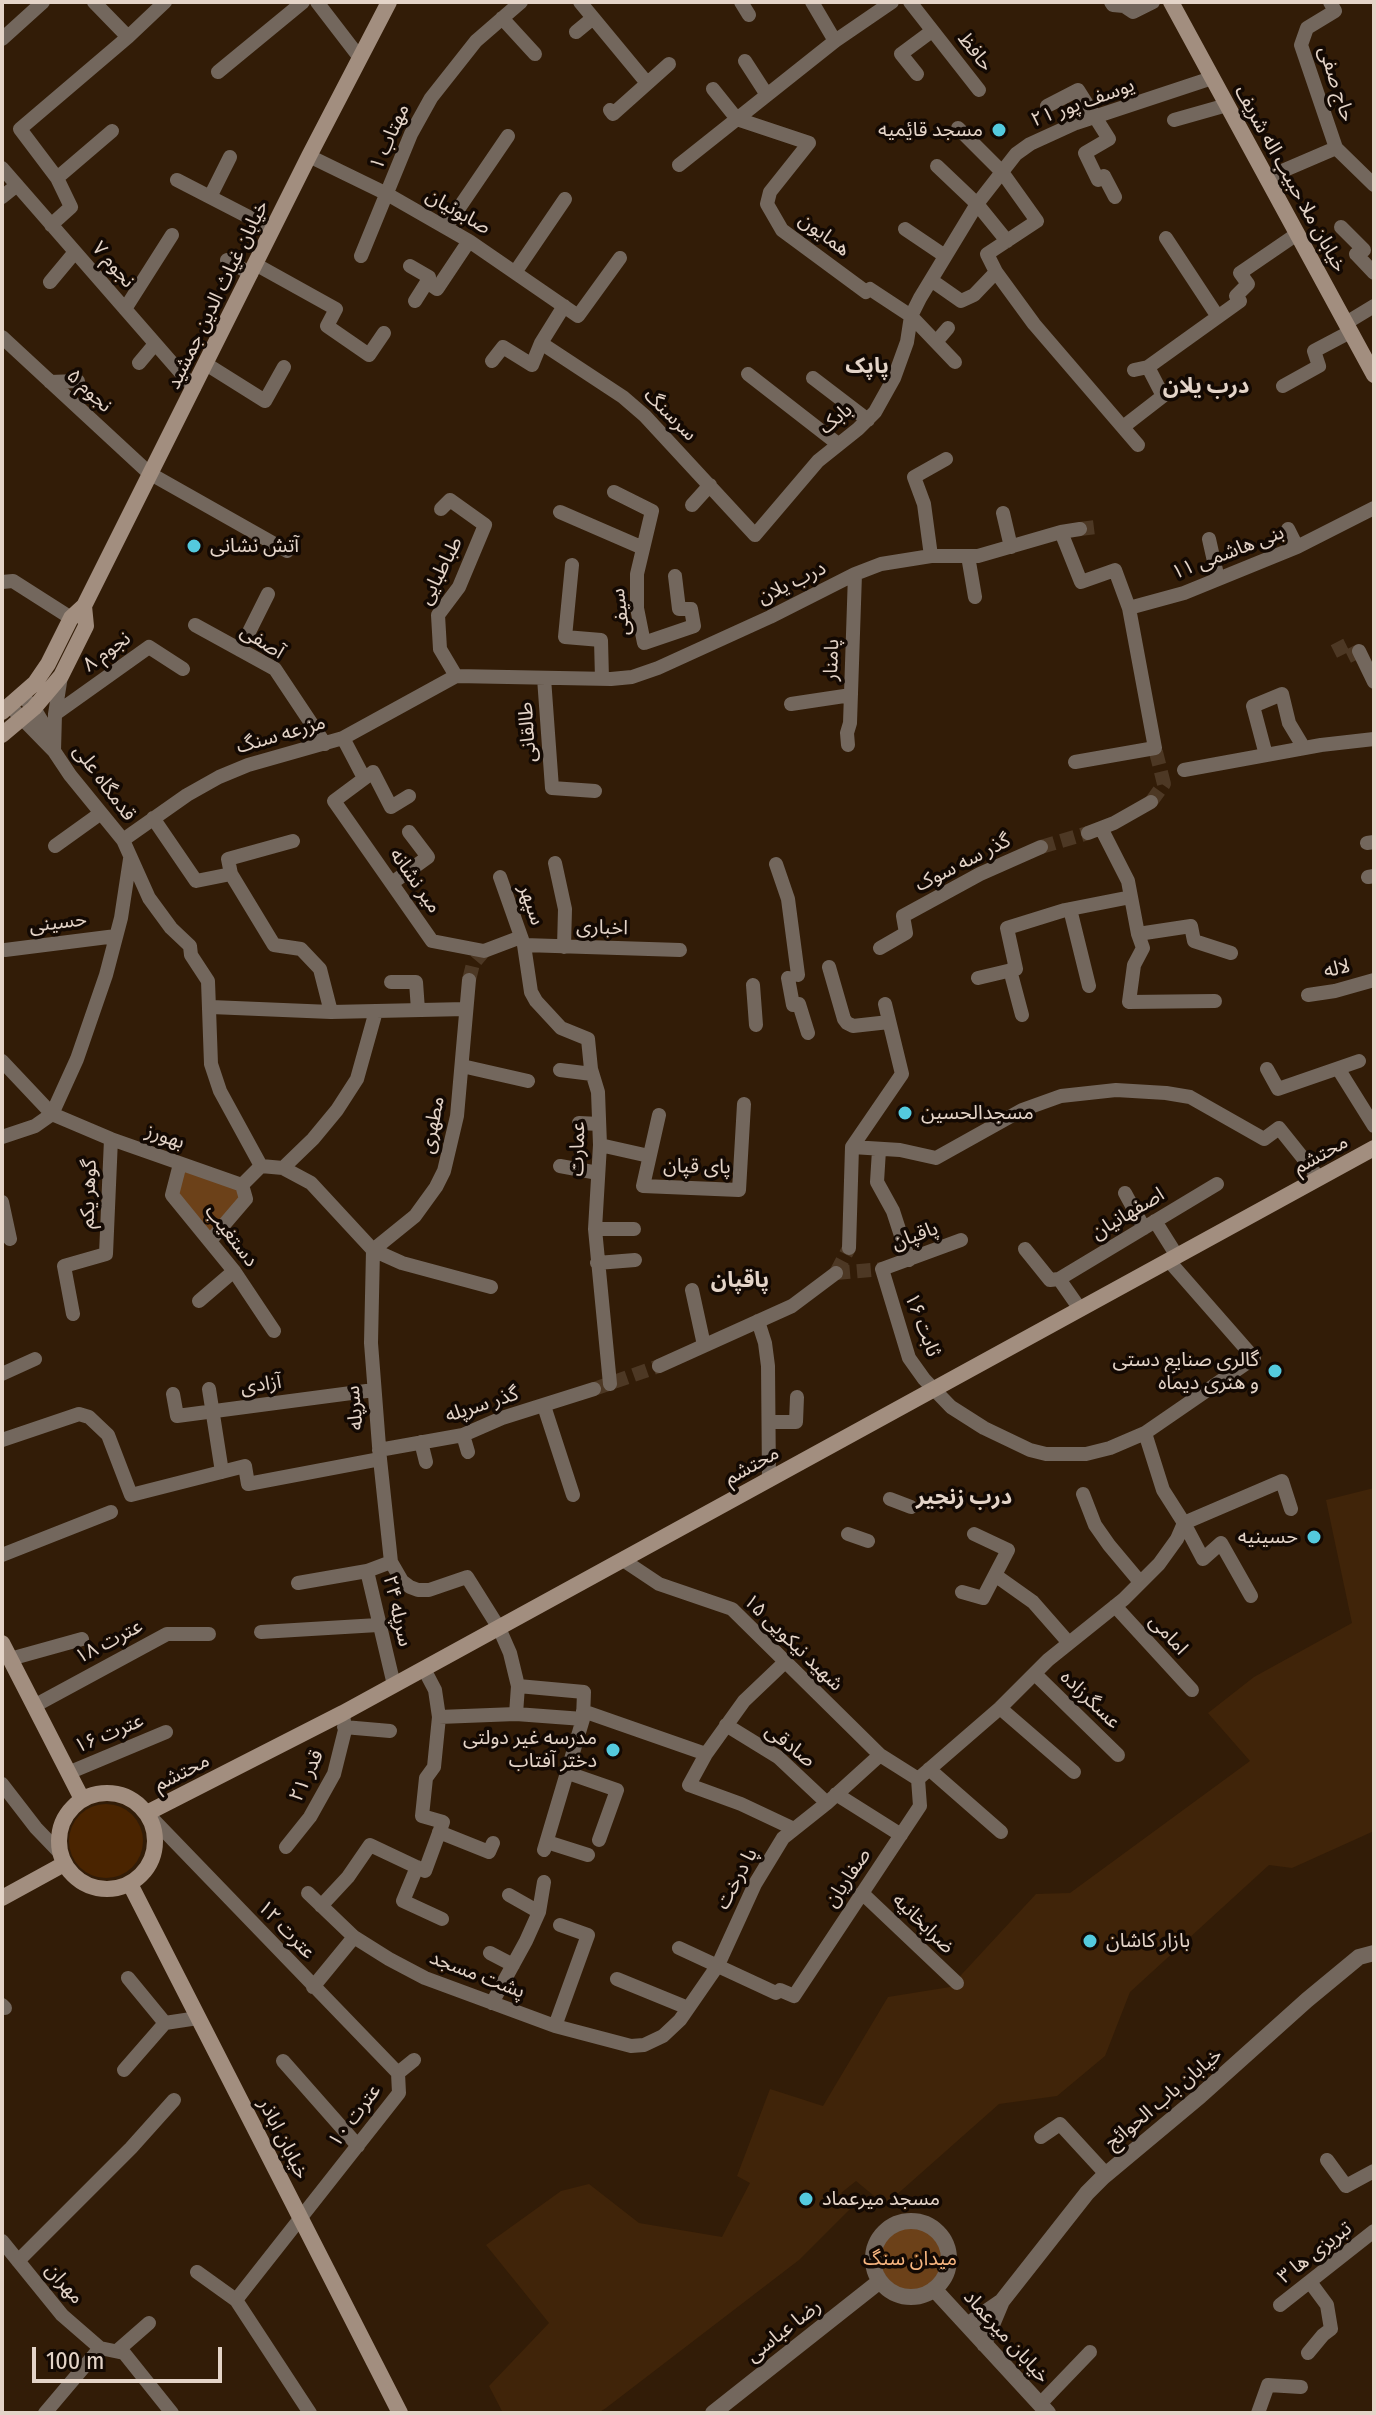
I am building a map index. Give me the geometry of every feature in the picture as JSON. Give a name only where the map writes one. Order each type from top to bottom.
[{"type":"main road","name":"خیابان غیاث الدین جمشید","points":[[2,735],[48,664],[71,618],[84,606],[389,2]]},
{"type":"main road","name":"خیابان ملا حبیب اله شریف","points":[[1171,2],[1374,375]]},
{"type":"main road","name":"خیابان غیاث الدین جمشید","points":[[18,708],[61,676],[86,626],[84,606]]},
{"type":"main road","name":"محتشم","points":[[147,1813],[344,1720],[394,1685],[1374,1148]]},
{"type":"main road","points":[[2,1643],[82,1799]]},
{"type":"main road","points":[[110,1792],[124,1795],[137,1802],[147,1813],[154,1828],[156,1844],[152,1860],[143,1874],[130,1884],[116,1889],[86,1885],[74,1876],[62,1859],[60,1828],[72,1807],[82,1799],[110,1792]]},
{"type":"main road","points":[[2,1898],[62,1859]]},
{"type":"main road","name":"خیابان اباذر","points":[[130,1884],[400,2413]]},
{"type":"street","points":[[2,39],[43,2]]},
{"type":"street","points":[[94,2],[128,37]]},
{"type":"street","points":[[51,225],[71,207],[57,178],[20,129],[165,2]]},
{"type":"street","points":[[218,72],[303,2]]},
{"type":"street","points":[[317,2],[360,58]]},
{"type":"street","name":"مهتاب ۱","points":[[361,256],[411,134],[431,98],[476,41],[521,2]]},
{"type":"street","points":[[580,2],[647,83]]},
{"type":"street","points":[[812,2],[835,41]]},
{"type":"street","points":[[679,165],[835,41],[892,2]]},
{"type":"street","name":"حافظ","points":[[910,2],[979,90]]},
{"type":"street","points":[[1111,2],[1133,12],[1153,2]]},
{"type":"street","name":"حاج صفی","points":[[1330,2],[1335,11],[1307,28],[1301,45],[1336,148]]},
{"type":"street","points":[[502,18],[535,54]]},
{"type":"street","points":[[576,32],[593,18]]},
{"type":"street","points":[[917,74],[901,54],[932,31]]},
{"type":"street","points":[[745,61],[767,95]]},
{"type":"street","points":[[610,110],[613,114],[669,64]]},
{"type":"street","name":"یوسف پور ۲۱","points":[[911,316],[977,204],[1016,154],[1030,144],[1096,116],[1212,78]]},
{"type":"street","points":[[713,89],[737,119]]},
{"type":"street","points":[[1047,106],[1078,90],[1109,139],[1085,153],[1098,180],[1104,176],[1115,197]]},
{"type":"street","points":[[1174,120],[1227,105]]},
{"type":"street","name":"همایون","points":[[737,119],[809,143],[770,192],[767,204],[782,230],[866,292],[870,289],[911,316]]},
{"type":"street","points":[[958,128],[1002,172],[1037,221],[987,254],[996,272],[1034,324],[1138,445]]},
{"type":"street","points":[[57,178],[112,131]]},
{"type":"street","points":[[446,227],[508,136]]},
{"type":"street","points":[[1266,178],[1336,148],[1374,185]]},
{"type":"street","name":"صابونیان","points":[[309,156],[446,227],[516,271],[578,316],[620,258]]},
{"type":"street","points":[[210,197],[230,157]]},
{"type":"street","points":[[937,166],[977,204],[1007,241]]},
{"type":"street","name":"نجوم ۷","points":[[2,168],[194,388]]},
{"type":"street","points":[[177,180],[272,229]]},
{"type":"street","points":[[2,197],[17,185]]},
{"type":"street","points":[[516,271],[565,199]]},
{"type":"street","points":[[1341,227],[1364,250],[1356,254],[1374,273]]},
{"type":"street","points":[[905,229],[945,256]]},
{"type":"street","points":[[1123,427],[1163,396],[1141,368],[1240,301],[1236,296],[1248,284],[1240,273],[1297,234]]},
{"type":"street","points":[[125,309],[172,235]]},
{"type":"street","points":[[1166,238],[1218,317]]},
{"type":"street","points":[[427,282],[437,289],[469,241]]},
{"type":"street","points":[[50,282],[75,252]]},
{"type":"street","points":[[227,260],[253,269],[336,309],[327,326],[369,355],[384,333]]},
{"type":"street","points":[[410,266],[429,277],[415,301]]},
{"type":"street","points":[[931,280],[961,301],[974,295],[996,272]]},
{"type":"street","points":[[492,361],[503,347],[532,365],[541,343],[564,306]]},
{"type":"street","points":[[1283,386],[1319,366],[1314,351],[1374,306]]},
{"type":"street","points":[[911,316],[955,362]]},
{"type":"street","name":"بابک","points":[[755,535],[818,461],[868,420],[880,404],[894,378],[907,342],[911,316]]},
{"type":"street","points":[[936,342],[948,328]]},
{"type":"street","points":[[1172,331],[1182,343]]},
{"type":"street","name":"نجوم ۵","points":[[2,337],[149,473],[287,551]]},
{"type":"street","name":"سرسنگ","points":[[541,343],[628,401],[659,430],[755,535]]},
{"type":"street","points":[[139,363],[155,344]]},
{"type":"street","points":[[206,364],[265,401],[284,367]]},
{"type":"street","points":[[748,374],[838,444]]},
{"type":"street","points":[[813,378],[868,420]]},
{"type":"street","points":[[50,382],[78,381]]},
{"type":"street","points":[[931,556],[924,504],[914,477],[946,459]]},
{"type":"street","points":[[692,505],[710,485]]},
{"type":"street","name":"سیفی","points":[[614,492],[652,511],[637,574],[637,608],[644,643],[694,626],[691,609],[679,609],[675,576]]},
{"type":"street","name":"طباطبایی","points":[[446,504],[485,525],[459,587],[438,615],[440,649],[456,676]]},
{"type":"street","name":"بنی هاشمی ۱۱","points":[[1129,608],[1184,593],[1297,547],[1374,508]]},
{"type":"street","points":[[560,512],[643,548]]},
{"type":"street","points":[[1003,513],[1011,547]]},
{"type":"street","name":"درب یلان","points":[[456,676],[622,679],[645,674],[881,564],[931,556],[989,554],[1080,529]]},
{"type":"street","points":[[1288,529],[1297,547]]},
{"type":"street","points":[[1061,532],[1081,582],[1115,570],[1129,608],[1155,748],[1075,762]]},
{"type":"street","points":[[1209,539],[1218,579]]},
{"type":"street","points":[[968,556],[975,597]]},
{"type":"street","points":[[572,565],[565,637],[601,640],[602,679]]},
{"type":"street","name":"پامنار","points":[[848,745],[855,574]]},
{"type":"street","points":[[2,582],[13,581],[71,618]]},
{"type":"street","points":[[240,650],[268,594]]},
{"type":"street","name":"آصفی","points":[[195,625],[275,669],[325,744]]},
{"type":"street","points":[[673,633],[683,657]]},
{"type":"street","name":"نجوم ۸","points":[[55,714],[149,647],[183,669]]},
{"type":"street","points":[[1359,651],[1374,682]]},
{"type":"street","points":[[54,751],[55,714],[61,676]]},
{"type":"street","name":"مزرعه سنگ","points":[[123,840],[187,795],[233,770],[343,738],[456,676]]},
{"type":"street","name":"طالقانی","points":[[544,678],[552,788],[595,791]]},
{"type":"street","points":[[1266,755],[1253,706],[1282,694],[1289,723],[1304,748]]},
{"type":"street","points":[[791,704],[851,695]]},
{"type":"street","name":"قدمگاه علی","points":[[18,708],[123,840],[149,898],[171,928],[190,946],[191,955],[208,981],[211,1064],[215,1077],[261,1166]]},
{"type":"street","points":[[343,738],[391,807],[409,796]]},
{"type":"street","points":[[1184,770],[1374,739]]},
{"type":"street","name":"میر نشانه","points":[[368,775],[334,801],[432,941],[484,951],[522,941]]},
{"type":"street","points":[[1151,802],[1095,831],[1128,881],[1143,948],[1134,965],[1129,1002],[1215,1001]]},
{"type":"street","points":[[55,846],[101,813]]},
{"type":"street","points":[[153,818],[196,881],[231,874]]},
{"type":"street","points":[[392,883],[428,857],[409,832]]},
{"type":"street","points":[[293,841],[228,859],[231,874],[274,945],[301,949],[320,969],[331,1012]]},
{"type":"street","name":"گذر سه سوک","points":[[880,948],[906,933],[903,916],[980,874],[1041,847]]},
{"type":"street","points":[[2,1137],[35,1126],[52,1114],[86,1036],[121,918],[130,858]]},
{"type":"street","points":[[555,863],[565,909],[564,947]]},
{"type":"street","points":[[776,864],[788,899],[793,1005],[799,1004],[808,1033]]},
{"type":"street","name":"سپهر","points":[[500,877],[522,941]]},
{"type":"street","points":[[978,978],[1016,969],[1007,928],[1070,909],[1131,897]]},
{"type":"street","points":[[1070,909],[1089,986]]},
{"type":"street","points":[[1138,934],[1191,926],[1194,941],[1231,953]]},
{"type":"street","name":"حسینی","points":[[5,950],[116,936]]},
{"type":"street","name":"اخباری","points":[[522,941],[564,947],[680,950]]},
{"type":"street","name":"عمارت","points":[[522,941],[531,992],[536,1001],[561,1028],[588,1039],[592,1074],[598,1092],[600,1145],[595,1229],[610,1384]]},
{"type":"street","points":[[829,967],[847,1023],[853,1026],[889,1022]]},
{"type":"street","points":[[1010,970],[1022,1015]]},
{"type":"street","name":"مطهری","points":[[373,1250],[415,1216],[444,1171],[455,1130],[469,980]]},
{"type":"street","name":"لاله","points":[[1308,995],[1374,980]]},
{"type":"street","points":[[391,982],[416,982],[418,1010]]},
{"type":"street","points":[[753,985],[756,1025]]},
{"type":"street","points":[[849,1248],[852,1147],[902,1074],[885,1004]]},
{"type":"street","points":[[211,1007],[331,1012],[466,1009]]},
{"type":"street","points":[[283,1168],[313,1139],[357,1079],[376,1011]]},
{"type":"street","points":[[1267,1069],[1278,1089],[1359,1061]]},
{"type":"street","points":[[3,1064],[52,1114]]},
{"type":"street","points":[[462,1066],[528,1081]]},
{"type":"street","points":[[560,1070],[592,1074]]},
{"type":"street","points":[[1339,1070],[1374,1126]]},
{"type":"street","points":[[852,1147],[900,1150],[936,1158],[1038,1102],[1061,1096],[1116,1090],[1166,1093],[1190,1097],[1264,1139],[1279,1128],[1319,1178]]},
{"type":"street","name":"پای قپان","points":[[659,1115],[643,1186],[739,1190],[744,1104]]},
{"type":"street","name":"بهورز","points":[[52,1114],[111,1139],[242,1185]]},
{"type":"street","points":[[579,1123],[599,1124]]},
{"type":"street","name":"گوهر یکم","points":[[73,1314],[64,1266],[106,1254],[111,1139]]},
{"type":"street","points":[[600,1145],[649,1156]]},
{"type":"street","points":[[879,1150],[877,1182],[893,1211],[909,1260]]},
{"type":"street","name":"دستغیب","points":[[180,1164],[172,1195],[234,1271],[274,1331]]},
{"type":"street","points":[[210,1241],[246,1199],[242,1185],[261,1166],[283,1168],[311,1183],[373,1250],[402,1263],[491,1287]]},
{"type":"street","points":[[560,1166],[598,1173]]},
{"type":"street","points":[[851,1179],[877,1182]]},
{"type":"street","name":"اصفهانیان","points":[[1059,1279],[1217,1184]]},
{"type":"street","points":[[1125,1193],[1173,1259]]},
{"type":"street","points":[[2,1202],[10,1239]]},
{"type":"street","points":[[595,1229],[634,1229]]},
{"type":"street","name":"پاقپان","points":[[882,1269],[961,1240]]},
{"type":"street","points":[[1025,1249],[1050,1280],[1059,1279],[1080,1309]]},
{"type":"street","name":"سرپله","points":[[373,1250],[371,1343],[391,1562]]},
{"type":"street","name":"ثابت ۱۶","points":[[882,1269],[912,1364],[951,1407],[984,1428],[1030,1450],[1046,1454],[1086,1454],[1145,1433],[1254,1358],[1173,1259]]},
{"type":"street","points":[[597,1263],[635,1260]]},
{"type":"street","points":[[199,1301],[234,1271]]},
{"type":"street","points":[[659,1366],[792,1306],[836,1273]]},
{"type":"street","points":[[692,1290],[704,1345]]},
{"type":"street","points":[[758,1321],[767,1356],[769,1480]]},
{"type":"street","points":[[2,1374],[35,1359]]},
{"type":"street","points":[[2,1440],[79,1414],[89,1417],[108,1435],[131,1495],[222,1472],[209,1389]]},
{"type":"street","name":"گذر سرپله","points":[[222,1472],[245,1466],[248,1484],[421,1442],[463,1435],[502,1418],[594,1389]]},
{"type":"street","name":"آزادی","points":[[173,1394],[177,1416],[374,1390]]},
{"type":"street","points":[[769,1422],[796,1422],[797,1397]]},
{"type":"street","points":[[751,1404],[768,1404]]},
{"type":"street","points":[[544,1406],[573,1495]]},
{"type":"street","points":[[1145,1433],[1163,1490],[1203,1559],[1221,1543],[1251,1596]]},
{"type":"street","points":[[463,1435],[468,1452]]},
{"type":"street","points":[[421,1442],[426,1462]]},
{"type":"street","points":[[924,1774],[1140,1582],[1168,1552],[1184,1523],[1282,1481],[1291,1509]]},
{"type":"street","points":[[1083,1494],[1095,1525],[1140,1582]]},
{"type":"street","points":[[890,1499],[911,1507]]},
{"type":"street","points":[[2,1555],[111,1512]]},
{"type":"street","points":[[848,1534],[868,1541]]},
{"type":"street","points":[[962,1592],[983,1598],[1008,1550],[974,1534]]},
{"type":"street","name":"شهید نیکویی ۱۵","points":[[623,1560],[659,1584],[732,1609],[880,1755],[924,1774],[1001,1832]]},
{"type":"street","points":[[391,1562],[402,1581],[418,1590],[429,1590],[467,1577],[499,1628],[510,1653],[518,1686],[516,1714]]},
{"type":"street","name":"سرپله ۲۴","points":[[391,1562],[367,1571],[394,1685]]},
{"type":"street","points":[[298,1583],[367,1571]]},
{"type":"street","points":[[995,1575],[1033,1602],[1069,1643]]},
{"type":"street","name":"امامی","points":[[1115,1606],[1192,1690]]},
{"type":"street","points":[[261,1632],[378,1625]]},
{"type":"street","name":"عترت ۱۸","points":[[34,1706],[167,1634],[209,1634]]},
{"type":"street","points":[[10,1659],[82,1639]]},
{"type":"street","points":[[786,1661],[744,1701],[706,1754],[689,1785],[741,1804],[792,1828]]},
{"type":"street","points":[[321,1906],[348,1877],[370,1845],[425,1871],[443,1822],[422,1816],[426,1778],[434,1767],[439,1717],[435,1690],[424,1669]]},
{"type":"street","name":"عسگرزاده","points":[[1035,1674],[1118,1755]]},
{"type":"street","points":[[518,1686],[584,1692],[583,1715],[546,1846],[588,1855]]},
{"type":"street","points":[[1000,1708],[1074,1772]]},
{"type":"street","points":[[439,1717],[583,1715],[706,1754]]},
{"type":"street","points":[[344,1720],[390,1731]]},
{"type":"street","name":"قدر ۲۱","points":[[286,1847],[325,1792],[340,1756],[344,1720]]},
{"type":"street","name":"صادقی","points":[[726,1725],[778,1757],[832,1798],[901,1835]]},
{"type":"street","name":"عترت ۱۶","points":[[68,1773],[166,1732]]},
{"type":"street","name":"پا درخت","points":[[654,2041],[673,2027],[718,1965],[755,1884],[783,1838],[880,1755]]},
{"type":"street","points":[[568,1773],[617,1790],[599,1840]]},
{"type":"street","name":"صفاریان","points":[[718,1965],[776,1993],[780,1990],[794,1996],[920,1806],[924,1774]]},
{"type":"street","points":[[2,1784],[62,1859]]},
{"type":"street","name":"عترت ۱۲","points":[[147,1813],[398,2073]]},
{"type":"street","points":[[439,1832],[489,1852],[493,1843]]},
{"type":"street","points":[[417,1867],[403,1901],[442,1919]]},
{"type":"street","points":[[492,2003],[539,1912],[544,1882]]},
{"type":"street","name":"پشت مسجد","points":[[308,1893],[354,1937],[425,1978],[555,2026],[631,2046],[654,2041]]},
{"type":"street","name":"ضرابخانیه","points":[[862,1893],[957,1983]]},
{"type":"street","points":[[509,1895],[539,1912]]},
{"type":"street","points":[[555,2026],[588,1935],[560,1925]]},
{"type":"street","points":[[313,1987],[354,1937]]},
{"type":"street","points":[[679,1948],[718,1965]]},
{"type":"street","points":[[490,1953],[513,1965]]},
{"type":"street","name":"خیابان باب الحوائج","points":[[1002,2301],[1087,2193],[1106,2174],[1200,2096],[1341,1971],[1359,1957],[1374,1953]]},
{"type":"street","points":[[128,1978],[165,2023]]},
{"type":"street","points":[[617,1979],[688,2008]]},
{"type":"street","points":[[124,2070],[165,2023],[198,2018]]},
{"type":"street","points":[[398,2073],[414,2060]]},
{"type":"street","points":[[283,2061],[358,2146]]},
{"type":"street","name":"عترت ۱۰","points":[[236,2300],[399,2093],[398,2073]]},
{"type":"street","points":[[18,2261],[131,2148],[174,2100]]},
{"type":"street","points":[[1041,2137],[1060,2124],[1106,2174]]},
{"type":"street","points":[[1327,2160],[1346,2186],[1371,2179]]},
{"type":"street","points":[[903,2221],[916,2221],[939,2232],[949,2255],[948,2268],[943,2280],[934,2289],[912,2296],[901,2295],[880,2281],[873,2257],[875,2245],[891,2226],[903,2221]]},
{"type":"street","name":"تبریزی ها ۳","points":[[1280,2305],[1374,2231]]},
{"type":"street","name":"مهران","points":[[2,2241],[62,2315],[100,2348]]},
{"type":"street","points":[[197,2272],[236,2300],[310,2413]]},
{"type":"street","name":"رضا عباسی","points":[[713,2413],[880,2281]]},
{"type":"street","points":[[1308,2353],[1331,2329],[1327,2305],[1310,2282]]},
{"type":"street","name":"خیابان میرعماد","points":[[934,2289],[1044,2409]]},
{"type":"street","points":[[967,2325],[1002,2301]]},
{"type":"street","points":[[984,2344],[1002,2301]]},
{"type":"street","points":[[117,2351],[149,2323]]},
{"type":"street","points":[[45,2413],[100,2348],[124,2353],[172,2413]]},
{"type":"street","points":[[1044,2409],[1090,2352]]},
{"type":"street","points":[[1258,2413],[1268,2385],[1301,2387]]},
{"type":"shaded area","name":"بازار کاشان","points":[[1374,1488],[1374,1831],[1292,1868],[1269,1865],[1130,1992],[1105,2056],[1057,2096],[999,2104],[885,2205],[856,2181],[841,2193],[855,2204],[799,2260],[606,2408],[598,2413],[503,2413],[489,2386],[549,2323],[486,2245],[561,2191],[589,2184],[639,2223],[722,2237],[750,2183],[737,2176],[770,2089],[823,2106],[888,1997],[950,1987],[1036,1894],[1070,1893],[1250,1761],[1208,1713],[1254,1677],[1352,1623],[1326,1500]]},
{"type":"shaded area","points":[[106,1804],[120,1807],[132,1815],[140,1827],[143,1841],[140,1855],[132,1867],[120,1875],[106,1878],[92,1875],[80,1867],[72,1855],[69,1841],[72,1827],[80,1815],[92,1807]]},
{"type":"green space","points":[[180,1164],[242,1185],[246,1199],[210,1241],[172,1195]]},
{"type":"green space","name":"میدان سنگ","points":[[911,2228],[933,2237],[942,2259],[933,2281],[911,2290],[889,2281],[880,2259],[889,2237]]},
{"type":"tunnel","points":[[1080,529],[1096,527]]},
{"type":"tunnel","points":[[1337,642],[1345,658],[1359,651]]},
{"type":"tunnel","points":[[1151,802],[1164,784],[1155,748]]},
{"type":"tunnel","points":[[1041,847],[1088,833]]},
{"type":"tunnel","points":[[469,980],[473,964],[484,951]]},
{"type":"tunnel","points":[[836,1273],[849,1248]]},
{"type":"tunnel","points":[[836,1273],[882,1269]]},
{"type":"tunnel","points":[[594,1389],[659,1366]]},
{"type":"place","name":"مسجد قایٔمیه","points":[[999,130]]},
{"type":"place","name":"آتش نشانی","points":[[194,546]]},
{"type":"place","name":"مسجدالحسین","points":[[905,1113]]},
{"type":"place","name":"گالری صنایع دستی و هنری دیماه","points":[[1275,1371]]},
{"type":"place","name":"حسینیه","points":[[1314,1537]]},
{"type":"place","name":"مدرسه غیر دولتی دختر آفتاب","points":[[613,1750]]},
{"type":"place","name":"بازار کاشان","points":[[1090,1941]]},
{"type":"place","name":"مسجد میرعماد","points":[[806,2199]]},
{"type":"district","name":"پاپک","points":[[867,367]]},
{"type":"district","name":"درب یلان","points":[[1206,387]]},
{"type":"district","name":"پاقپان","points":[[740,1281]]},
{"type":"district","name":"درب زنجیر","points":[[964,1498]]}]
